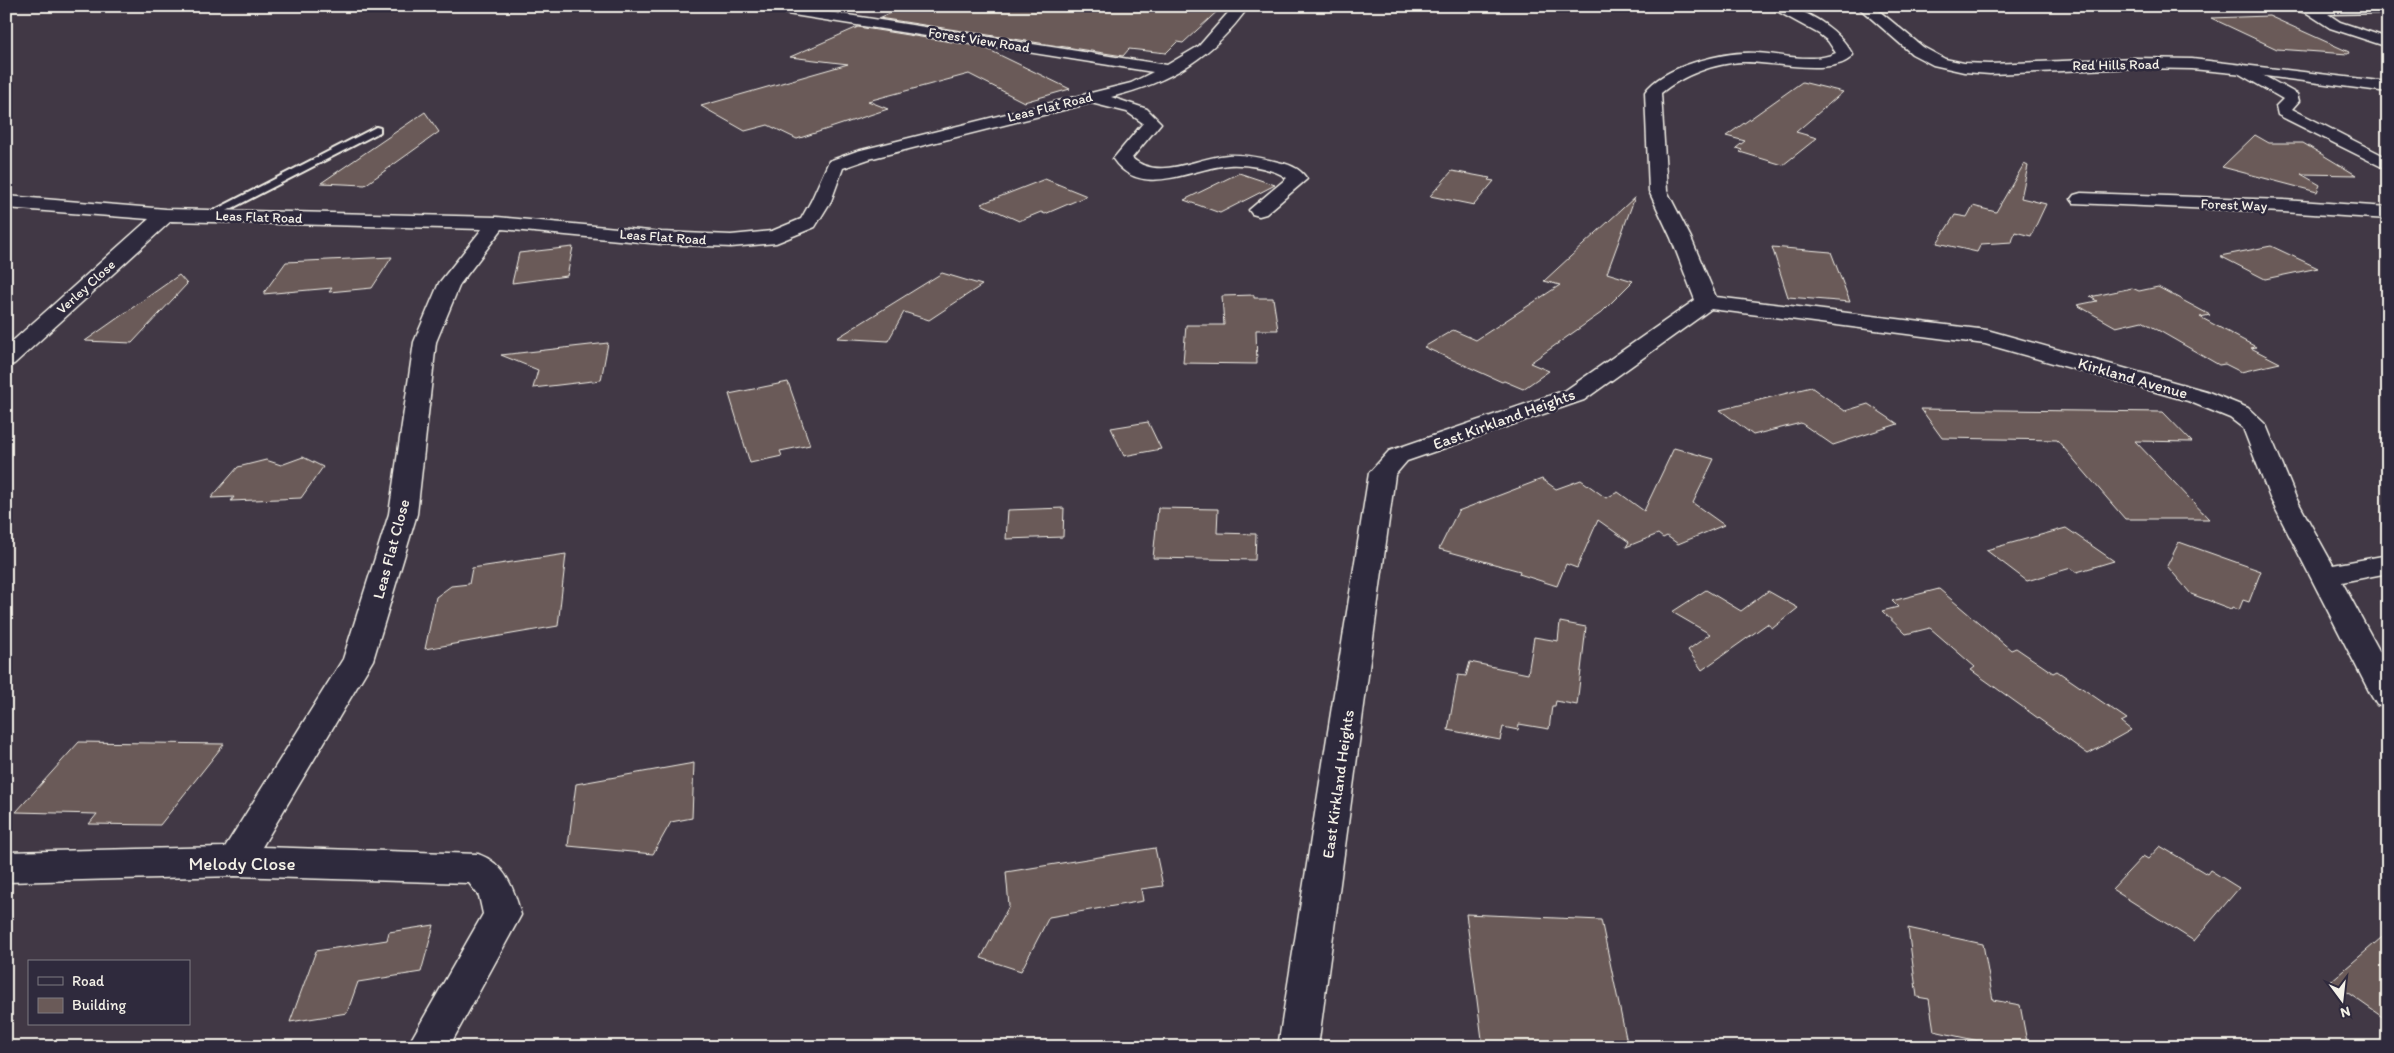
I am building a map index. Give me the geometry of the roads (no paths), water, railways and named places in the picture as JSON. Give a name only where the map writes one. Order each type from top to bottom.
[{"type":"street","name":"Leas Flat Road","points":[[6,202],[209,216],[497,222],[661,238],[731,241],[776,238],[808,223],[821,200],[835,165],[864,155],[1137,86],[1170,70],[1204,49],[1242,6]]},
{"type":"street","points":[[1707,302],[1681,238],[1658,191],[1653,92],[1672,78],[1710,64],[1742,57],[1820,61],[1837,60],[1845,54],[1842,47],[1828,34],[1775,6]]},
{"type":"street","name":"Red Hills Road","points":[[1864,6],[1885,21],[1893,32],[1908,46],[1939,62],[1960,67],[1996,69],[2110,64],[2192,64],[2388,87]]},
{"type":"street","points":[[2296,6],[2312,10],[2388,9]]},
{"type":"street","name":"Forest View Road","points":[[787,10],[1170,70]]},
{"type":"street","points":[[2312,10],[2335,25],[2388,43]]},
{"type":"street","points":[[2242,70],[2291,97],[2292,101],[2284,106],[2284,111],[2388,165]]},
{"type":"street","points":[[1089,98],[1137,111],[1148,117],[1152,123],[1122,159],[1128,167],[1141,172],[1168,174],[1228,160],[1281,168],[1294,174],[1298,179],[1259,210]]},
{"type":"street","name":"Forest Way","points":[[2081,199],[2283,206],[2388,213]]},
{"type":"street","name":"Verley Close","points":[[6,359],[166,214]]},
{"type":"street","name":"Leas Flat Close","points":[[235,861],[358,660],[403,514],[425,342],[450,282],[497,222]]},
{"type":"street","name":"Kirkland Avenue","points":[[1707,302],[1987,337],[2197,396],[2239,413],[2254,425],[2283,498],[2388,697]]},
{"type":"street","name":"East Kirkland Heights","points":[[1298,1047],[1382,473],[1398,456],[1575,395],[1707,302]]},
{"type":"street","points":[[2324,576],[2388,564]]},
{"type":"street","name":"Melody Close","points":[[6,867],[235,861],[478,869],[496,890],[502,915],[455,1002],[427,1047]]},
{"type":"lane","points":[[209,216],[376,130]]}]
